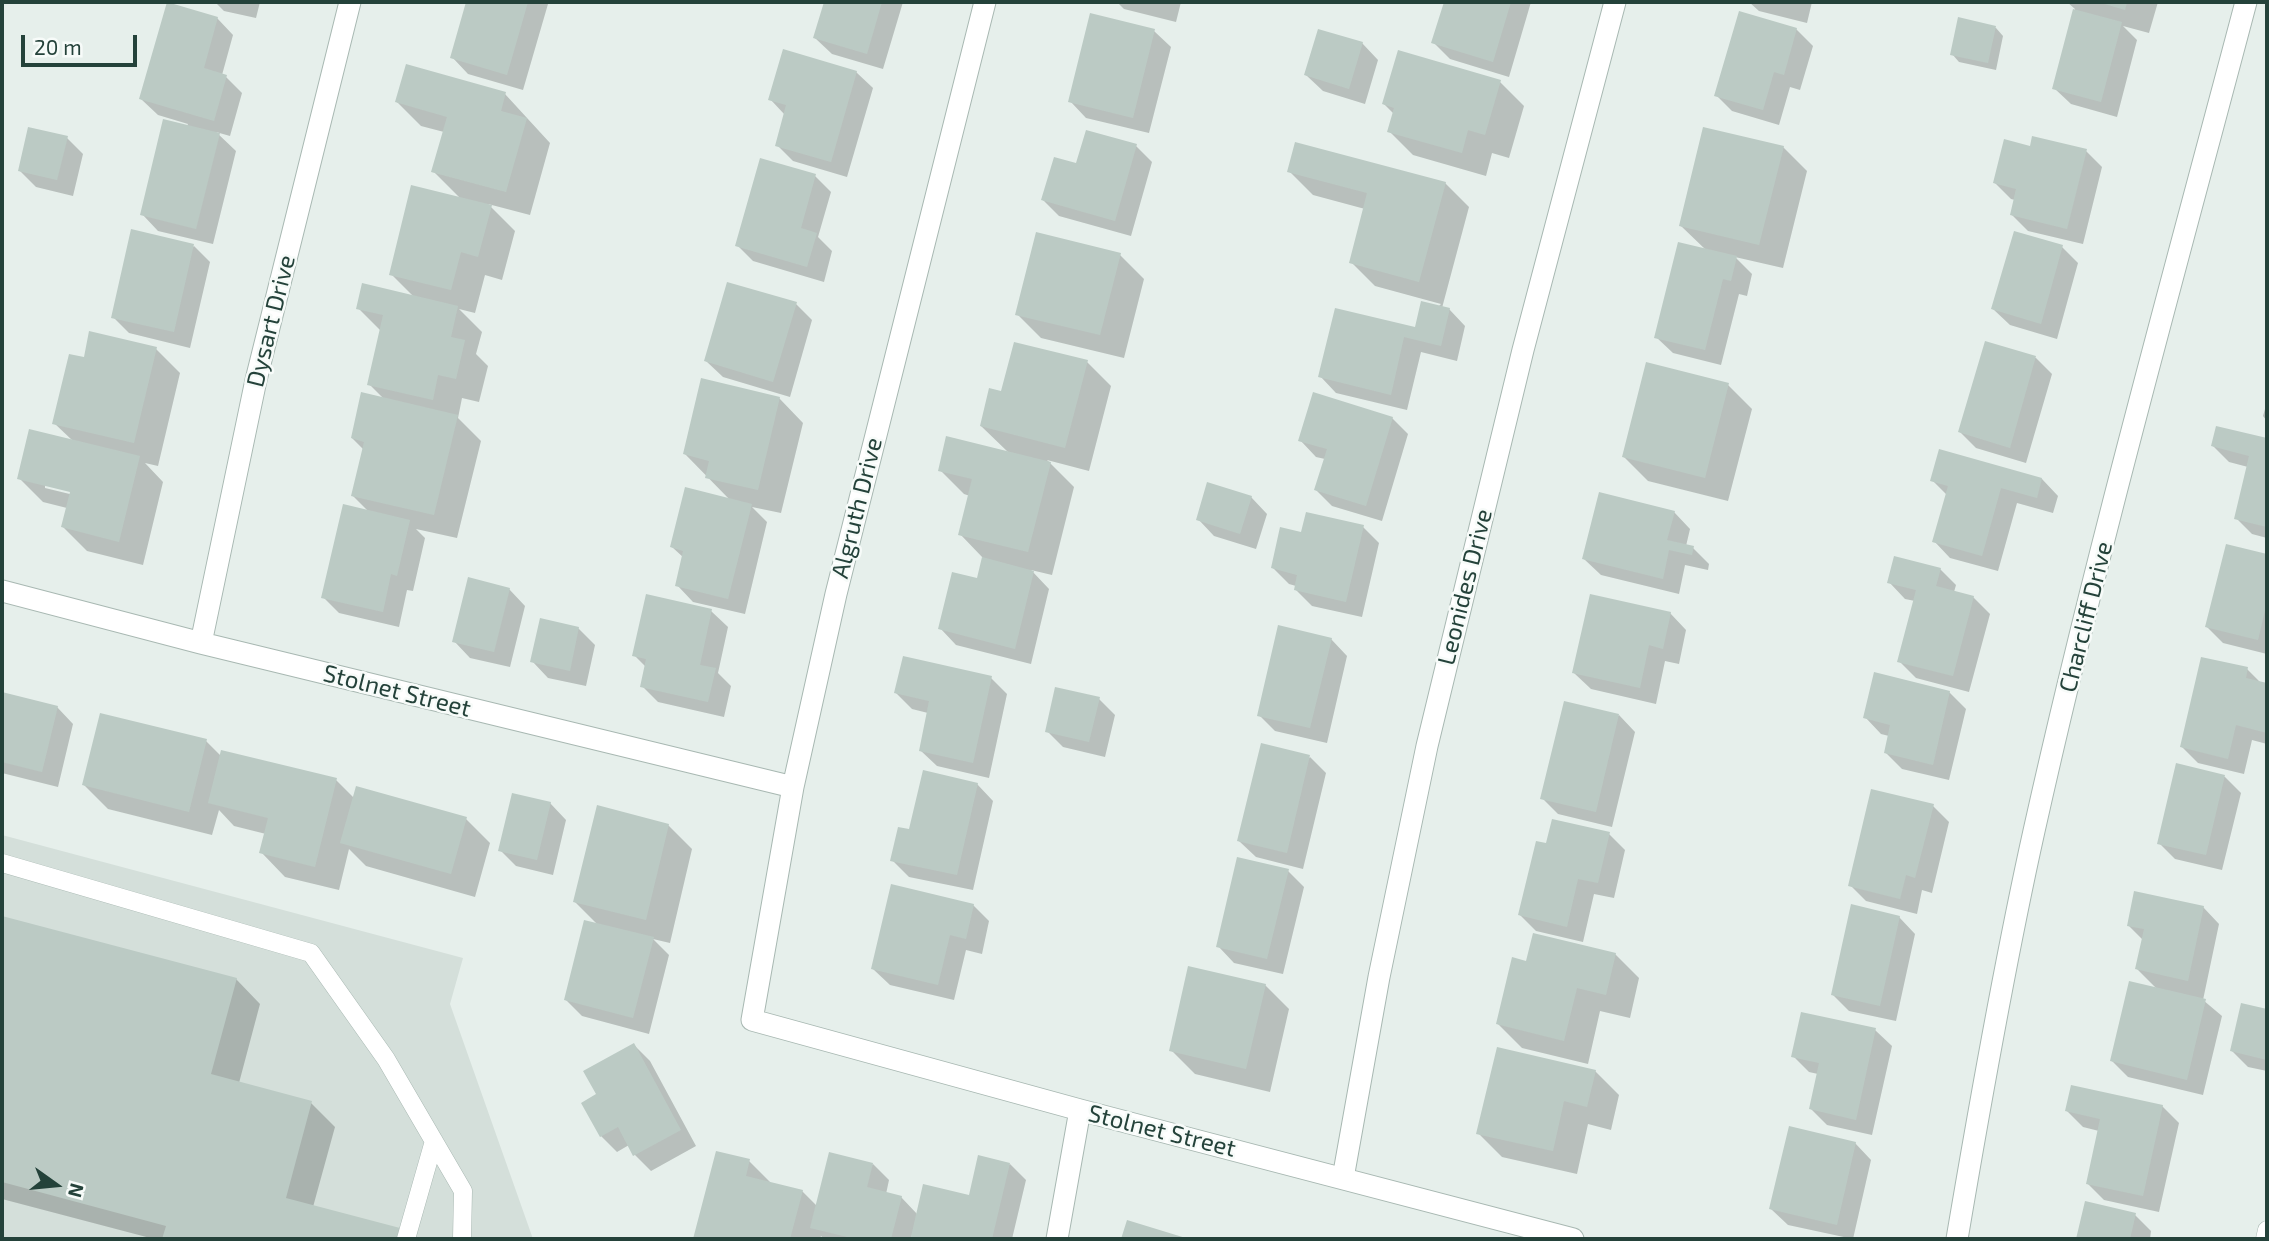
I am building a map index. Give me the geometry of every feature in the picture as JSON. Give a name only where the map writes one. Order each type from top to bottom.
[{"type":"street","name":"Dysart Drive","points":[[201,643],[256,380],[350,2]]},
{"type":"street","name":"Algruth Drive","points":[[752,1020],[793,787],[835,594],[985,2]]},
{"type":"street","name":"Leonides Drive","points":[[1343,1178],[1379,977],[1427,746],[1523,350],[1615,2]]},
{"type":"street","name":"Charcliff Drive","points":[[1957,1239],[1981,1100],[2034,832],[2098,568],[2246,2]]},
{"type":"street","name":"Stolnet Street","points":[[2,591],[201,643],[793,787]]},
{"type":"street","name":"Stolnet Street","points":[[752,1020],[1080,1110],[1573,1239]]},
{"type":"street","points":[[1057,1239],[1080,1110]]},
{"type":"lane","points":[[2,863],[311,953],[386,1059],[463,1191],[462,1239]]},
{"type":"lane","points":[[406,1239],[434,1141]]},
{"type":"lane","points":[[2265,1239],[2267,1230]]},
{"type":"shaded area","points":[[2,835],[463,958],[450,1004],[533,1239],[2,1239]]},
{"type":"building","points":[[167,2],[218,17],[204,68],[227,75],[214,121],[139,99]]},
{"type":"building","points":[[466,2],[528,2],[507,75],[450,58]]},
{"type":"building","points":[[824,2],[882,2],[867,54],[813,38]]},
{"type":"building","points":[[1444,2],[1511,2],[1493,62],[1431,43]]},
{"type":"building","points":[[2098,2],[2127,2],[2125,10]]},
{"type":"building","points":[[2073,9],[2122,22],[2101,102],[2052,89]]},
{"type":"building","points":[[1739,11],[1797,28],[1784,75],[1774,72],[1763,110],[1714,96]]},
{"type":"building","points":[[1090,13],[1155,29],[1133,118],[1068,102]]},
{"type":"building","points":[[1958,17],[1996,26],[1988,63],[1950,55]]},
{"type":"building","points":[[1318,29],[1363,42],[1349,89],[1304,75]]},
{"type":"building","points":[[783,49],[857,71],[831,162],[775,146],[786,105],[768,100]]},
{"type":"building","points":[[1398,50],[1501,80],[1485,135],[1468,130],[1462,153],[1387,132],[1394,108],[1382,104]]},
{"type":"building","points":[[406,64],[506,92],[501,111],[527,118],[506,192],[431,172],[447,117],[395,102]]},
{"type":"building","points":[[163,119],[220,133],[196,229],[140,215]]},
{"type":"building","points":[[28,127],[68,136],[57,180],[18,171]]},
{"type":"building","points":[[1703,127],[1784,146],[1759,245],[1679,226]]},
{"type":"building","points":[[1086,130],[1137,144],[1115,221],[1041,200],[1054,157],[1076,163]]},
{"type":"building","points":[[2032,136],[2087,149],[2067,229],[2010,215],[2016,189],[1993,183],[2004,139],[2030,146]]},
{"type":"building","points":[[1295,142],[1446,182],[1419,282],[1349,263],[1367,193],[1287,172]]},
{"type":"building","points":[[760,158],[816,174],[801,228],[817,233],[807,267],[735,246]]},
{"type":"building","points":[[411,185],[492,205],[478,257],[461,252],[451,290],[389,275]]},
{"type":"building","points":[[131,229],[194,244],[174,332],[111,318]]},
{"type":"building","points":[[2014,231],[2063,245],[2041,324],[1991,309]]},
{"type":"building","points":[[1036,232],[1121,253],[1100,335],[1015,315]]},
{"type":"building","points":[[1678,242],[1737,256],[1731,281],[1723,279],[1705,350],[1654,338]]},
{"type":"building","points":[[727,282],[797,302],[773,382],[704,361]]},
{"type":"building","points":[[362,283],[458,306],[451,337],[465,340],[456,379],[438,375],[433,400],[367,385],[383,315],[356,309]]},
{"type":"building","points":[[1421,301],[1450,308],[1441,346],[1404,337],[1391,395],[1318,377],[1335,308],[1415,327]]},
{"type":"building","points":[[89,331],[157,347],[134,443],[52,424],[69,354],[84,357]]},
{"type":"building","points":[[1985,341],[2036,356],[2010,448],[1958,432]]},
{"type":"building","points":[[1014,342],[1088,360],[1065,448],[980,426],[989,388],[1001,391]]},
{"type":"building","points":[[1646,362],[1729,383],[1705,478],[1622,457]]},
{"type":"building","points":[[701,378],[780,397],[758,490],[705,478],[709,461],[683,454]]},
{"type":"building","points":[[361,392],[458,415],[434,515],[351,496],[364,442],[351,438]]},
{"type":"building","points":[[1313,392],[1393,417],[1366,506],[1314,490],[1327,449],[1298,441]]},
{"type":"building","points":[[2216,426],[2267,438],[2267,527],[2234,519],[2249,456],[2211,446]]},
{"type":"building","points":[[29,429],[140,456],[119,542],[61,527],[70,492],[17,479]]},
{"type":"building","points":[[946,436],[1051,462],[1028,552],[958,535],[972,479],[938,471]]},
{"type":"building","points":[[1939,449],[2042,478],[2037,498],[2001,488],[1982,556],[1932,542],[1948,486],[1930,481]]},
{"type":"building","points":[[1207,482],[1252,496],[1240,534],[1196,520]]},
{"type":"building","points":[[685,487],[752,504],[728,599],[675,586],[683,551],[670,547]]},
{"type":"building","points":[[1599,492],[1675,511],[1667,540],[1694,546],[1692,555],[1669,550],[1663,579],[1582,559]]},
{"type":"building","points":[[343,504],[410,520],[397,576],[391,574],[383,612],[321,598]]},
{"type":"building","points":[[1306,512],[1364,525],[1346,602],[1294,590],[1297,575],[1271,568],[1280,527],[1301,532]]},
{"type":"building","points":[[2226,544],[2267,554],[2267,602],[2258,640],[2205,627]]},
{"type":"building","points":[[1894,556],[1941,568],[1936,586],[1974,596],[1953,676],[1897,662],[1916,590],[1887,583]]},
{"type":"building","points":[[982,557],[1034,571],[1015,649],[938,629],[952,572],[977,578]]},
{"type":"building","points":[[468,577],[510,588],[494,652],[452,642]]},
{"type":"building","points":[[646,594],[712,609],[700,665],[716,668],[708,702],[640,687],[646,659],[632,656]]},
{"type":"building","points":[[1590,594],[1671,612],[1663,649],[1649,645],[1640,688],[1572,673]]},
{"type":"building","points":[[540,618],[579,627],[570,671],[530,662]]},
{"type":"building","points":[[1278,625],[1332,638],[1310,728],[1257,716]]},
{"type":"building","points":[[903,656],[992,676],[973,763],[919,751],[929,701],[894,693]]},
{"type":"building","points":[[2201,657],[2248,667],[2246,678],[2267,683],[2267,733],[2236,725],[2228,759],[2180,747]]},
{"type":"building","points":[[1874,672],[1950,691],[1933,765],[1884,753],[1890,725],[1863,718]]},
{"type":"building","points":[[1055,687],[1100,697],[1089,742],[1045,732]]},
{"type":"building","points":[[2,692],[58,706],[42,772],[2,762]]},
{"type":"building","points":[[1564,701],[1619,714],[1596,812],[1540,799]]},
{"type":"building","points":[[100,713],[207,739],[189,812],[82,785]]},
{"type":"building","points":[[1261,743],[1310,755],[1287,853],[1237,841]]},
{"type":"building","points":[[221,750],[337,778],[315,867],[259,853],[268,818],[208,803]]},
{"type":"building","points":[[2176,763],[2225,775],[2206,855],[2157,844]]},
{"type":"building","points":[[923,770],[978,783],[957,875],[890,861],[898,827],[909,829]]},
{"type":"building","points":[[356,786],[467,817],[451,874],[340,843]]},
{"type":"building","points":[[1871,789],[1934,804],[1915,878],[1906,875],[1900,899],[1848,886]]},
{"type":"building","points":[[512,793],[551,802],[537,860],[498,851]]},
{"type":"building","points":[[597,805],[669,824],[646,920],[573,902]]},
{"type":"building","points":[[1552,819],[1610,832],[1598,883],[1578,879],[1567,927],[1518,915],[1536,841],[1546,843]]},
{"type":"building","points":[[1237,857],[1289,869],[1267,959],[1216,947]]},
{"type":"building","points":[[891,884],[974,904],[966,939],[950,935],[938,985],[871,969]]},
{"type":"building","points":[[2134,891],[2204,906],[2188,981],[2135,969],[2144,929],[2127,926]]},
{"type":"building","points":[[1851,904],[1900,916],[1880,1006],[1831,995]]},
{"type":"building","points":[[2,916],[237,978],[211,1074],[312,1101],[286,1198],[400,1228],[397,1239],[162,1239],[166,1226],[2,1182]]},
{"type":"building","points":[[584,920],[654,937],[633,1018],[564,1000]]},
{"type":"building","points":[[1533,933],[1616,953],[1606,995],[1577,988],[1564,1041],[1496,1024],[1512,957],[1526,961]]},
{"type":"building","points":[[1188,966],[1266,984],[1246,1069],[1169,1051]]},
{"type":"building","points":[[2129,981],[2206,999],[2187,1080],[2110,1061]]},
{"type":"building","points":[[2241,1003],[2267,1009],[2267,1060],[2230,1051]]},
{"type":"building","points":[[1801,1012],[1876,1028],[1856,1120],[1809,1109],[1819,1063],[1791,1057]]},
{"type":"building","points":[[634,1043],[681,1130],[633,1156],[618,1127],[600,1137],[581,1103],[596,1094],[583,1071]]},
{"type":"building","points":[[1497,1047],[1596,1070],[1587,1107],[1564,1101],[1553,1151],[1476,1134]]},
{"type":"building","points":[[2071,1085],[2163,1105],[2143,1196],[2086,1184],[2100,1119],[2065,1111]]},
{"type":"building","points":[[1789,1126],[1856,1142],[1837,1225],[1769,1209]]},
{"type":"building","points":[[716,1151],[750,1159],[746,1176],[803,1190],[790,1239],[693,1239]]},
{"type":"building","points":[[829,1152],[873,1163],[867,1187],[902,1196],[891,1239],[856,1239],[810,1228]]},
{"type":"building","points":[[978,1155],[1010,1163],[992,1239],[911,1237],[923,1184],[969,1195]]},
{"type":"building","points":[[2085,1201],[2136,1213],[2130,1239],[2076,1239]]},
{"type":"building","points":[[1127,1220],[1189,1239],[1121,1239]]}]
